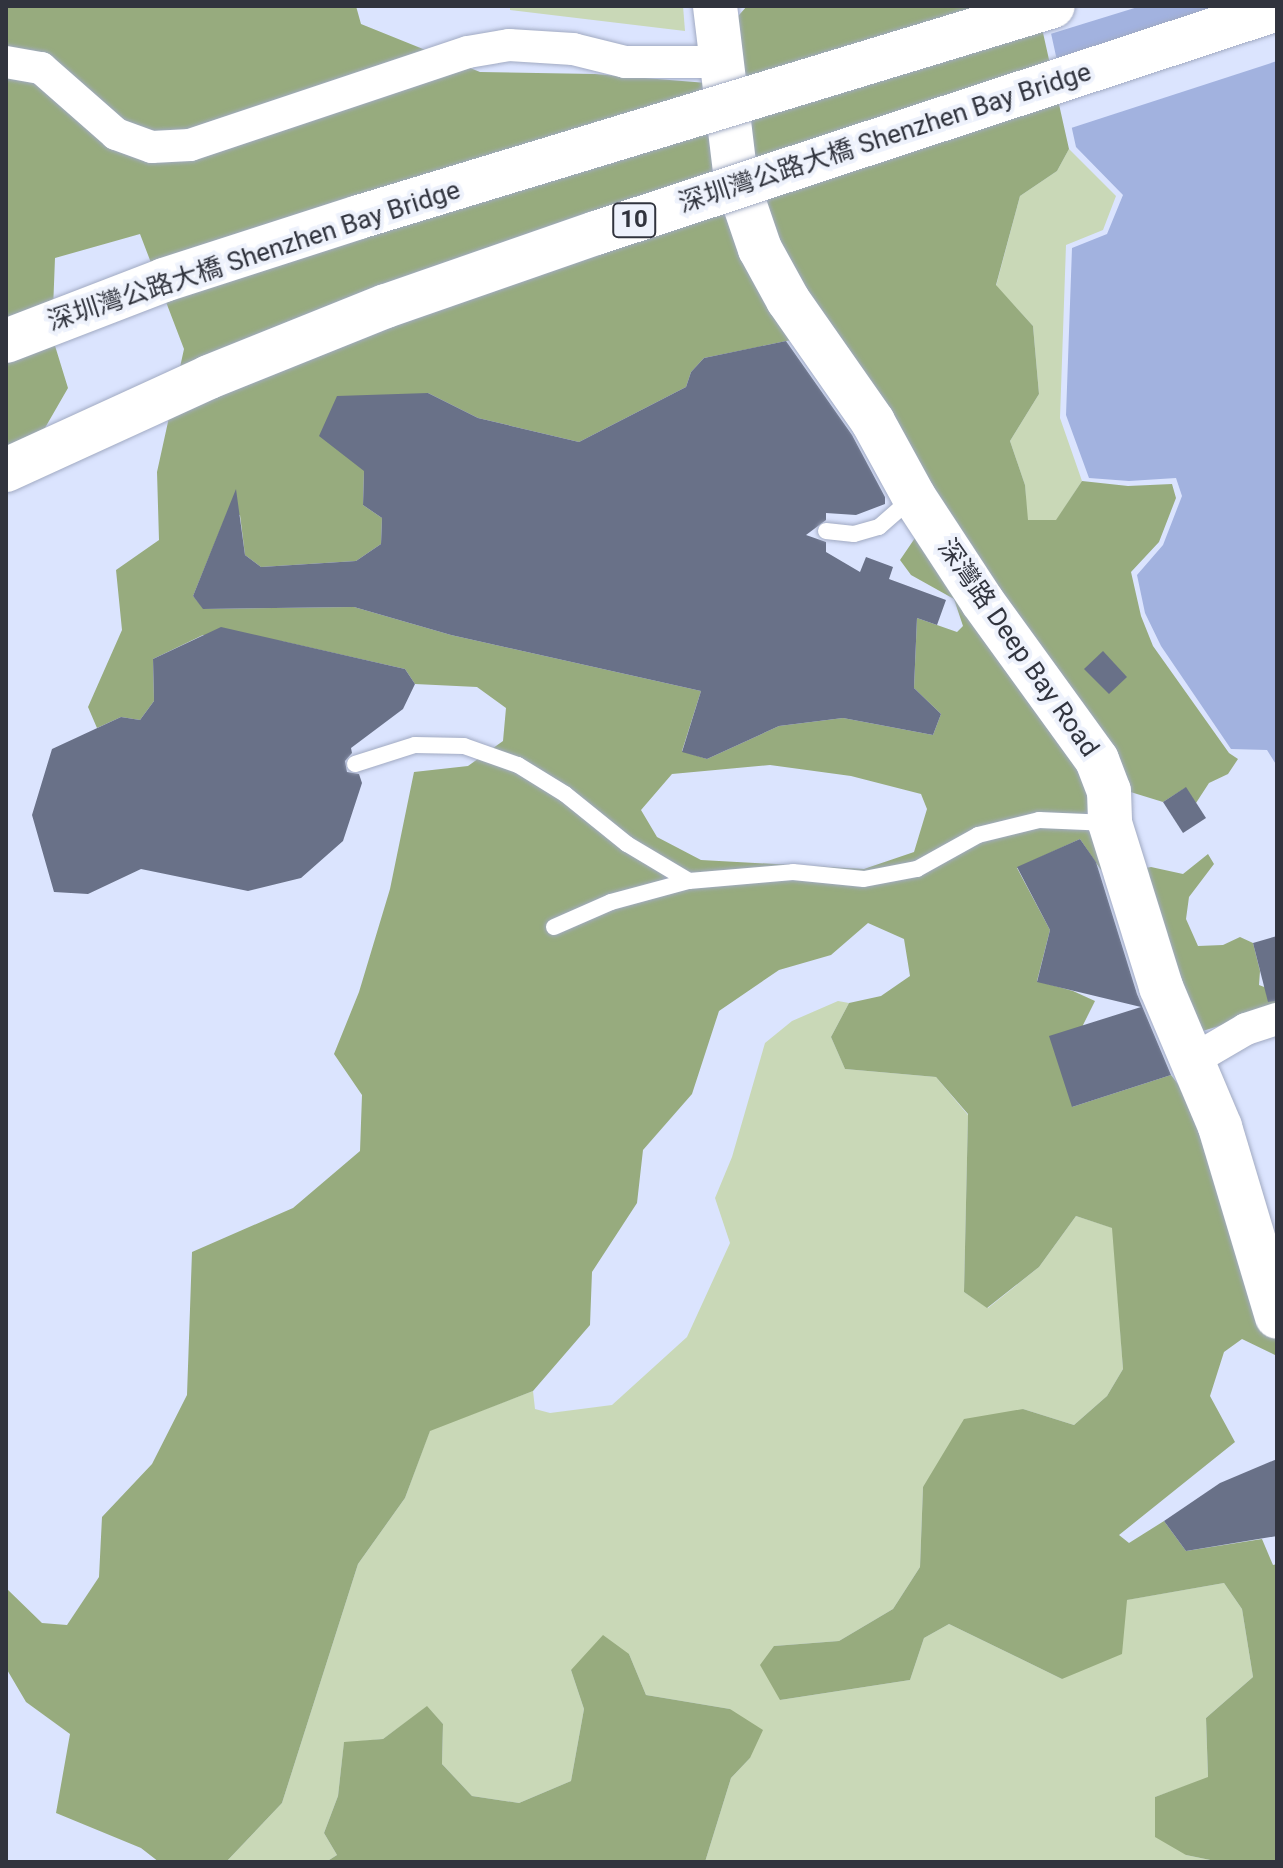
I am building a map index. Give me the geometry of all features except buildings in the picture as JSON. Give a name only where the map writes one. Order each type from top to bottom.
[{"type":"main road","name":"深灣路 Deep Bay Road","points":[[715,6],[736,179],[760,249],[788,300],[873,422],[914,497],[982,601],[1097,760],[1109,791],[1110,823],[1161,987],[1220,1127],[1277,1317]]},
{"type":"main road","name":"深圳灣公路大橋 Shenzhen Bay Bridge","points":[[6,341],[164,280],[346,221],[1053,6]]},
{"type":"main road","name":"深圳灣公路大橋 Shenzhen Bay Bridge","points":[[6,470],[209,377],[386,306],[596,233],[1277,9]]},
{"type":"street","points":[[6,62],[41,68],[116,134],[152,147],[190,145],[468,52],[509,45],[573,49],[625,62],[721,62]]},
{"type":"street","points":[[1193,1060],[1246,1029],[1277,1019]]},
{"type":"lane","points":[[826,531],[854,534],[879,527],[914,497]]},
{"type":"lane","points":[[355,764],[415,745],[464,746],[518,765],[565,794],[627,844],[689,881]]},
{"type":"lane","points":[[554,927],[611,902],[689,881],[793,872],[864,879],[917,869],[978,835],[1039,820],[1110,823]]},
{"type":"green space","points":[[6,6],[356,6],[361,24],[480,72],[595,74],[707,83],[801,338],[704,358],[691,372],[686,387],[579,442],[478,418],[428,393],[364,471],[363,505],[382,518],[381,544],[356,561],[261,567],[245,555],[240,515],[227,513],[193,596],[204,609],[354,607],[451,635],[701,691],[682,751],[707,759],[779,726],[843,718],[933,735],[941,714],[914,688],[917,618],[957,632],[963,626],[954,599],[911,575],[900,560],[915,538],[1085,763],[1110,863],[1101,870],[1080,839],[1017,868],[1050,930],[1037,981],[1095,1001],[1083,1025],[1072,1107],[1171,1075],[1197,1109],[1277,1280],[1277,1356],[1242,1339],[1224,1352],[1210,1396],[1235,1442],[1119,1535],[1129,1543],[1164,1521],[1186,1551],[1262,1539],[1273,1565],[1277,1564],[1277,1862],[1220,1862],[1186,1855],[1155,1837],[1155,1797],[1208,1777],[1206,1718],[1253,1677],[1242,1609],[1224,1583],[1127,1600],[1122,1654],[1062,1679],[949,1624],[924,1638],[910,1680],[780,1700],[760,1665],[774,1646],[839,1641],[893,1609],[920,1567],[923,1487],[964,1419],[1023,1409],[1074,1425],[1107,1396],[1123,1369],[1112,1228],[1076,1216],[1039,1267],[987,1308],[964,1292],[968,1114],[936,1077],[845,1069],[831,1037],[849,1003],[881,996],[910,976],[904,939],[868,923],[831,955],[779,970],[719,1011],[692,1094],[643,1150],[637,1203],[592,1272],[590,1325],[533,1391],[430,1431],[405,1498],[358,1564],[282,1803],[226,1862],[159,1862],[141,1848],[56,1813],[70,1734],[26,1702],[6,1668],[6,1588],[42,1623],[67,1625],[99,1577],[102,1517],[152,1464],[187,1395],[192,1252],[293,1208],[360,1151],[362,1095],[334,1054],[359,992],[390,889],[414,772],[468,766],[503,741],[506,708],[477,687],[415,684],[405,669],[281,641],[203,635],[153,659],[154,701],[140,720],[121,717],[97,728],[88,707],[122,630],[116,570],[159,540],[157,472],[184,349],[140,234],[55,258],[52,336],[68,388],[34,447],[6,445]],"holes":[[[770,765],[851,776],[921,794],[927,809],[914,852],[864,869],[701,860],[657,837],[641,810],[672,774]]]},
{"type":"green space","points":[[510,6],[683,6],[685,31],[510,10]]},
{"type":"green space","points":[[747,6],[1037,6],[1069,149],[1057,171],[1020,196],[996,285],[1033,326],[1039,394],[1010,441],[1025,485],[1028,520],[1056,520],[1082,481],[1128,486],[1172,484],[1176,498],[1159,542],[1131,572],[1141,616],[1153,646],[1229,753],[1238,759],[1228,774],[1209,783],[1196,803],[1185,788],[1163,802],[1124,790],[771,247],[725,31]]},
{"type":"green space","points":[[1069,149],[1116,196],[1103,230],[1066,245],[1060,418],[1082,481],[1056,521],[1027,520],[1025,485],[1010,441],[1039,394],[1033,326],[996,286],[1020,196],[1057,171]]},
{"type":"green space","points":[[1208,854],[1214,864],[1189,897],[1186,919],[1198,946],[1223,945],[1240,937],[1253,943],[1260,971],[1259,985],[1277,992],[1277,1008],[1193,1034],[1135,870],[1151,867],[1183,874]]},
{"type":"green space","points":[[838,1001],[849,1003],[831,1037],[845,1069],[936,1077],[968,1115],[964,1292],[988,1308],[1039,1267],[1076,1216],[1113,1228],[1123,1369],[1107,1396],[1074,1425],[1023,1409],[923,1487],[920,1567],[893,1609],[839,1641],[774,1646],[780,1700],[910,1680],[924,1638],[949,1624],[1062,1679],[1126,1600],[1224,1583],[1242,1609],[1253,1677],[1206,1718],[1208,1778],[1155,1797],[1186,1855],[1220,1862],[705,1862],[731,1778],[750,1758],[730,1709],[646,1695],[629,1654],[571,1670],[584,1709],[571,1781],[519,1803],[472,1796],[442,1764],[443,1724],[427,1707],[383,1739],[344,1743],[338,1796],[324,1833],[337,1855],[326,1862],[226,1862],[282,1803],[358,1564],[405,1498],[430,1430],[533,1391],[535,1409],[550,1413],[612,1405],[687,1337],[730,1243],[715,1198],[732,1157],[765,1043],[792,1021]]},
{"type":"green space","points":[[603,1635],[629,1654],[646,1695],[730,1709],[763,1730],[750,1758],[731,1778],[705,1862],[326,1862],[337,1855],[324,1833],[338,1796],[344,1742],[383,1739],[427,1706],[443,1724],[442,1764],[472,1796],[519,1803],[571,1781],[584,1709],[571,1670]]},
{"type":"water","points":[[1045,6],[1277,6],[1277,766],[1267,750],[1231,749],[1161,646],[1145,613],[1137,575],[1163,545],[1182,496],[1176,478],[1129,481],[1089,478],[1066,415],[1072,248],[1107,234],[1123,195],[1076,147]]},
{"type":"pier","points":[[1041,6],[1141,6],[1047,35]]},
{"type":"pier","points":[[1277,6],[1277,61],[1068,129],[1054,65]]}]
